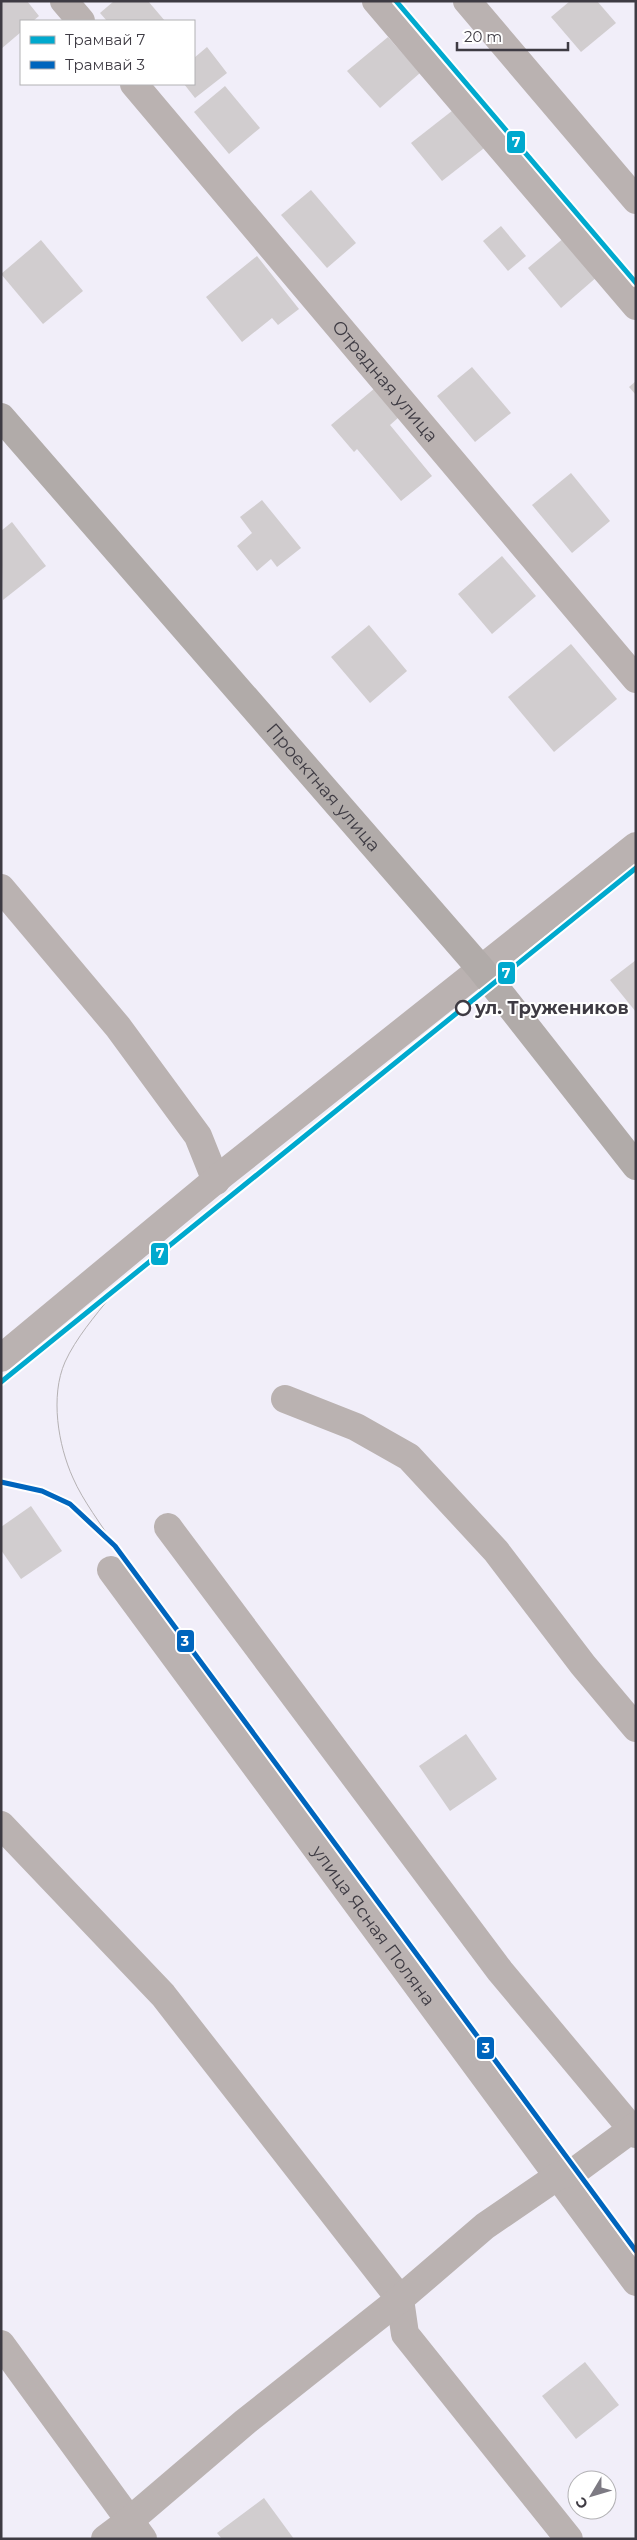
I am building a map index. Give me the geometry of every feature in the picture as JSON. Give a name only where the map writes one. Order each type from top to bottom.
[{"type":"main road","name":"Проектная улица","points":[[1,417],[481,969],[636,1166]]},
{"type":"street","points":[[64,1],[80,20]]},
{"type":"street","points":[[376,1],[636,306]]},
{"type":"street","points":[[467,1],[636,200]]},
{"type":"street","name":"Отрадная улица","points":[[135,85],[636,679]]},
{"type":"street","points":[[4,1350],[636,846]]},
{"type":"street","points":[[1,888],[124,1035],[198,1136],[216,1180]]},
{"type":"street","points":[[285,1399],[356,1427],[409,1458],[496,1551],[584,1666],[636,1728]]},
{"type":"street","points":[[105,2539],[136,2530],[245,2422],[400,2299],[485,2226],[558,2176],[575,2171],[634,2130],[500,1971],[168,1527]]},
{"type":"street","name":"улица Ясная Поляна","points":[[112,1570],[636,2282]]},
{"type":"street","points":[[1,1825],[163,1995],[400,2299],[405,2334],[569,2539]]},
{"type":"street","points":[[1,2344],[136,2530]]},
{"type":"building","points":[[1,1],[27,1],[39,16],[34,20],[20,20],[20,33],[1,49]]},
{"type":"building","points":[[114,1],[148,1],[164,20],[106,20],[100,13]]},
{"type":"building","points":[[570,1],[597,1],[616,23],[581,52],[551,17]]},
{"type":"building","points":[[388,37],[420,73],[380,108],[347,71]]},
{"type":"building","points":[[207,47],[227,73],[195,98],[185,85],[195,85],[195,57]]},
{"type":"building","points":[[225,86],[260,128],[229,154],[194,112]]},
{"type":"building","points":[[457,107],[488,145],[442,181],[411,143]]},
{"type":"building","points":[[311,190],[356,243],[327,268],[281,215]]},
{"type":"building","points":[[501,226],[526,256],[508,271],[483,241]]},
{"type":"building","points":[[565,237],[598,276],[561,308],[528,268]]},
{"type":"building","points":[[41,240],[83,291],[43,324],[1,274]]},
{"type":"building","points":[[257,256],[299,309],[278,325],[272,318],[242,342],[206,297]]},
{"type":"building","points":[[472,367],[511,413],[475,442],[437,396]]},
{"type":"building","points":[[636,381],[636,395],[629,387]]},
{"type":"building","points":[[375,388],[399,417],[390,425],[432,476],[401,501],[357,449],[354,452],[331,425]]},
{"type":"building","points":[[571,473],[610,521],[572,553],[532,505]]},
{"type":"building","points":[[262,500],[301,548],[277,567],[271,559],[257,571],[237,546],[252,533],[240,517]]},
{"type":"building","points":[[12,522],[46,566],[3,600],[1,531]]},
{"type":"building","points":[[502,556],[536,596],[492,634],[458,594]]},
{"type":"building","points":[[369,625],[407,671],[370,703],[331,657]]},
{"type":"building","points":[[571,644],[617,699],[554,752],[508,697]]},
{"type":"building","points":[[636,960],[636,1012],[610,980]]},
{"type":"building","points":[[31,1506],[62,1551],[21,1579],[1,1550],[1,1527]]},
{"type":"building","points":[[466,1734],[497,1779],[450,1811],[419,1766]]},
{"type":"building","points":[[585,2362],[619,2405],[576,2439],[542,2396]]},
{"type":"building","points":[[264,2498],[294,2539],[222,2539],[217,2533]]},
{"type":"tram line","name":"7","points":[[396,1],[636,283]]},
{"type":"tram line","name":"7","points":[[1,1382],[636,868]]},
{"type":"tram line","points":[[111,1296],[92,1319],[69,1353],[60,1375],[57,1405],[63,1451],[73,1478],[87,1504],[115,1546]]},
{"type":"tram line","name":"3","points":[[1,1482],[42,1491],[70,1504],[115,1546],[636,2251]]},
{"type":"place","name":"ул. Тружеников","points":[[463,1008]]}]
